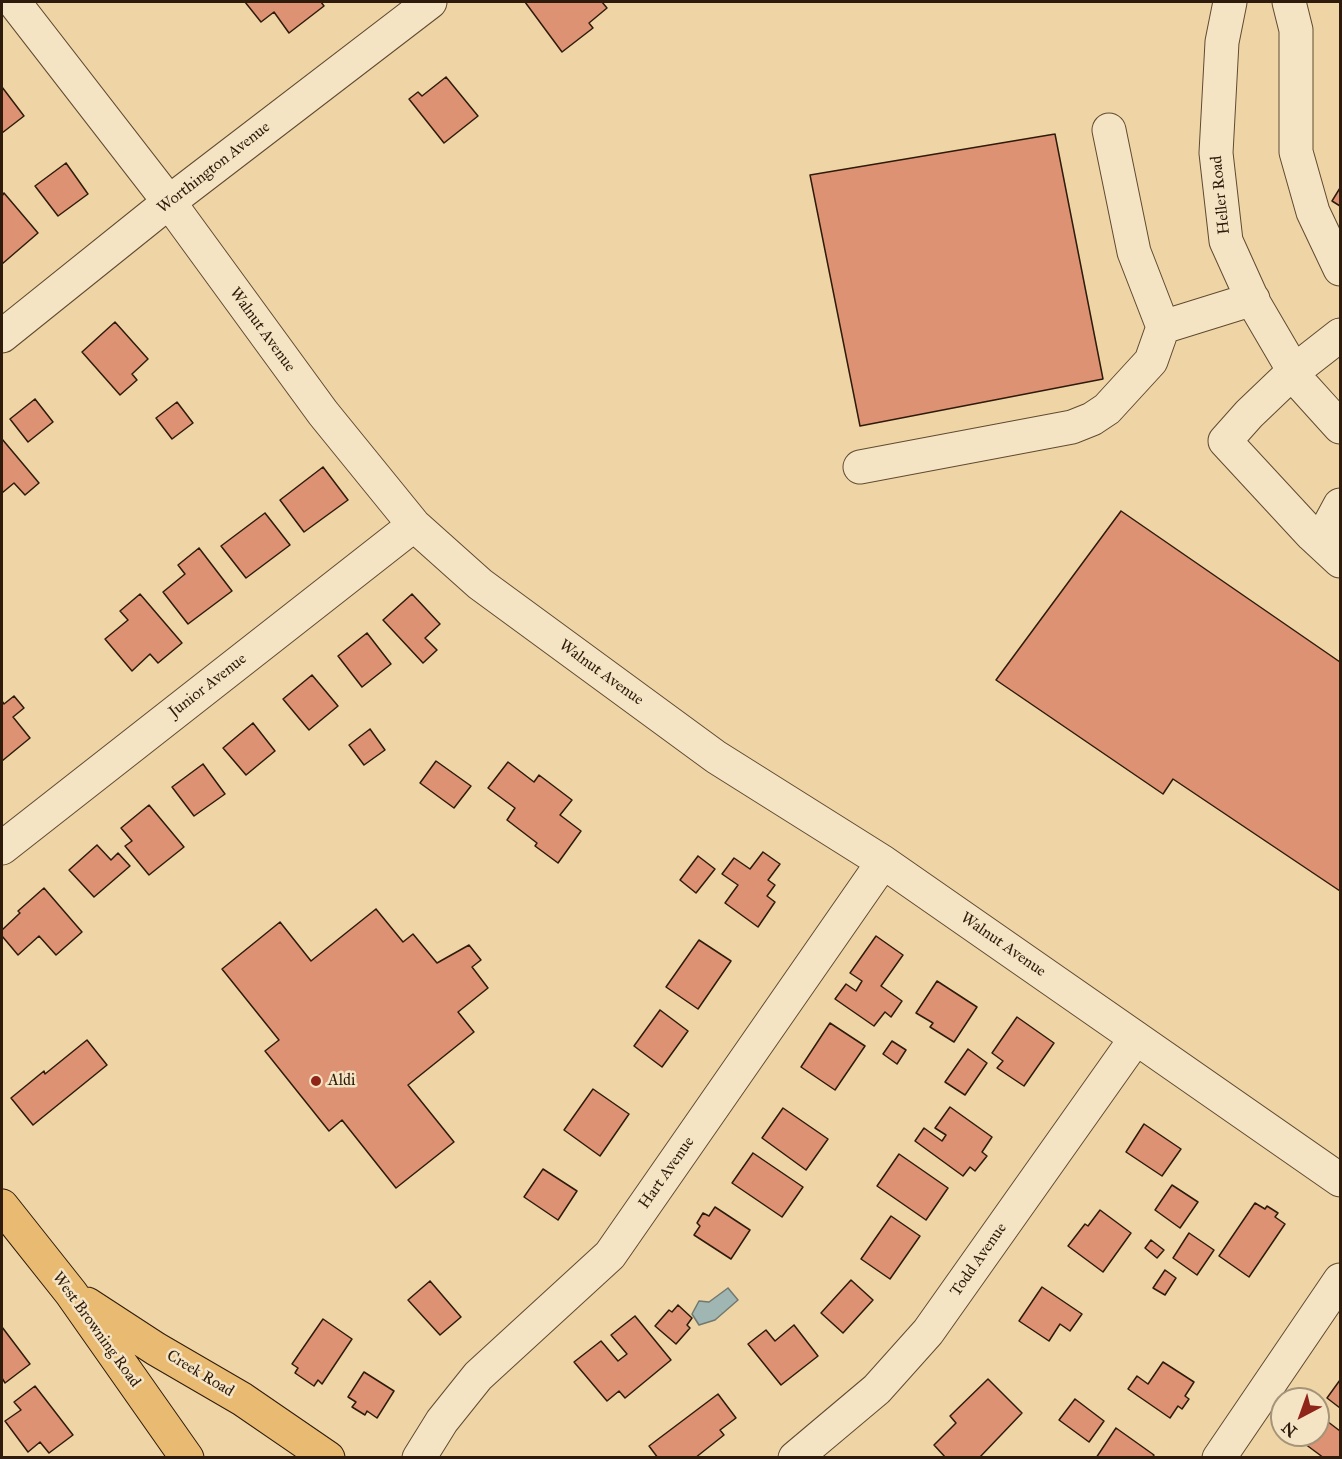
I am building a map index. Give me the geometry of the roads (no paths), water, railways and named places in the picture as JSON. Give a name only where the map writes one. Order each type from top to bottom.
[{"type":"main road","name":"West Browning Road","points":[[2,1206],[71,1293],[187,1458]]},
{"type":"main road","name":"Creek Road","points":[[71,1293],[156,1349],[242,1399],[328,1458]]},
{"type":"street","name":"Walnut Avenue","points":[[14,2],[169,202],[323,413],[414,525],[480,584],[716,757],[883,862],[1341,1180]]},
{"type":"street","name":"Worthington Avenue","points":[[2,336],[169,202],[430,2]]},
{"type":"street","name":"Heller Road","points":[[1230,2],[1222,42],[1216,153],[1226,241],[1253,300],[1302,385],[1341,427]]},
{"type":"street","points":[[1289,2],[1296,30],[1296,152],[1313,212],[1341,269]]},
{"type":"street","points":[[860,467],[1072,427],[1092,419],[1107,409],[1151,360],[1163,327],[1134,252],[1109,129]]},
{"type":"street","points":[[1163,327],[1253,300]]},
{"type":"street","points":[[1330,552],[1226,441],[1249,414],[1294,371],[1341,335]]},
{"type":"street","points":[[1330,552],[1341,505]]},
{"type":"street","name":"Junior Avenue","points":[[2,848],[414,525]]},
{"type":"street","name":"Hart Avenue","points":[[419,1458],[442,1421],[478,1376],[610,1255],[883,862]]},
{"type":"street","name":"Todd Avenue","points":[[795,1458],[877,1389],[928,1332],[1136,1038]]},
{"type":"street","points":[[1219,1458],[1341,1280]]},
{"type":"water","points":[[728,1288],[738,1300],[715,1320],[699,1325],[692,1314],[699,1301],[709,1302]]},
{"type":"place","name":"Aldi","points":[[316,1081]]}]
